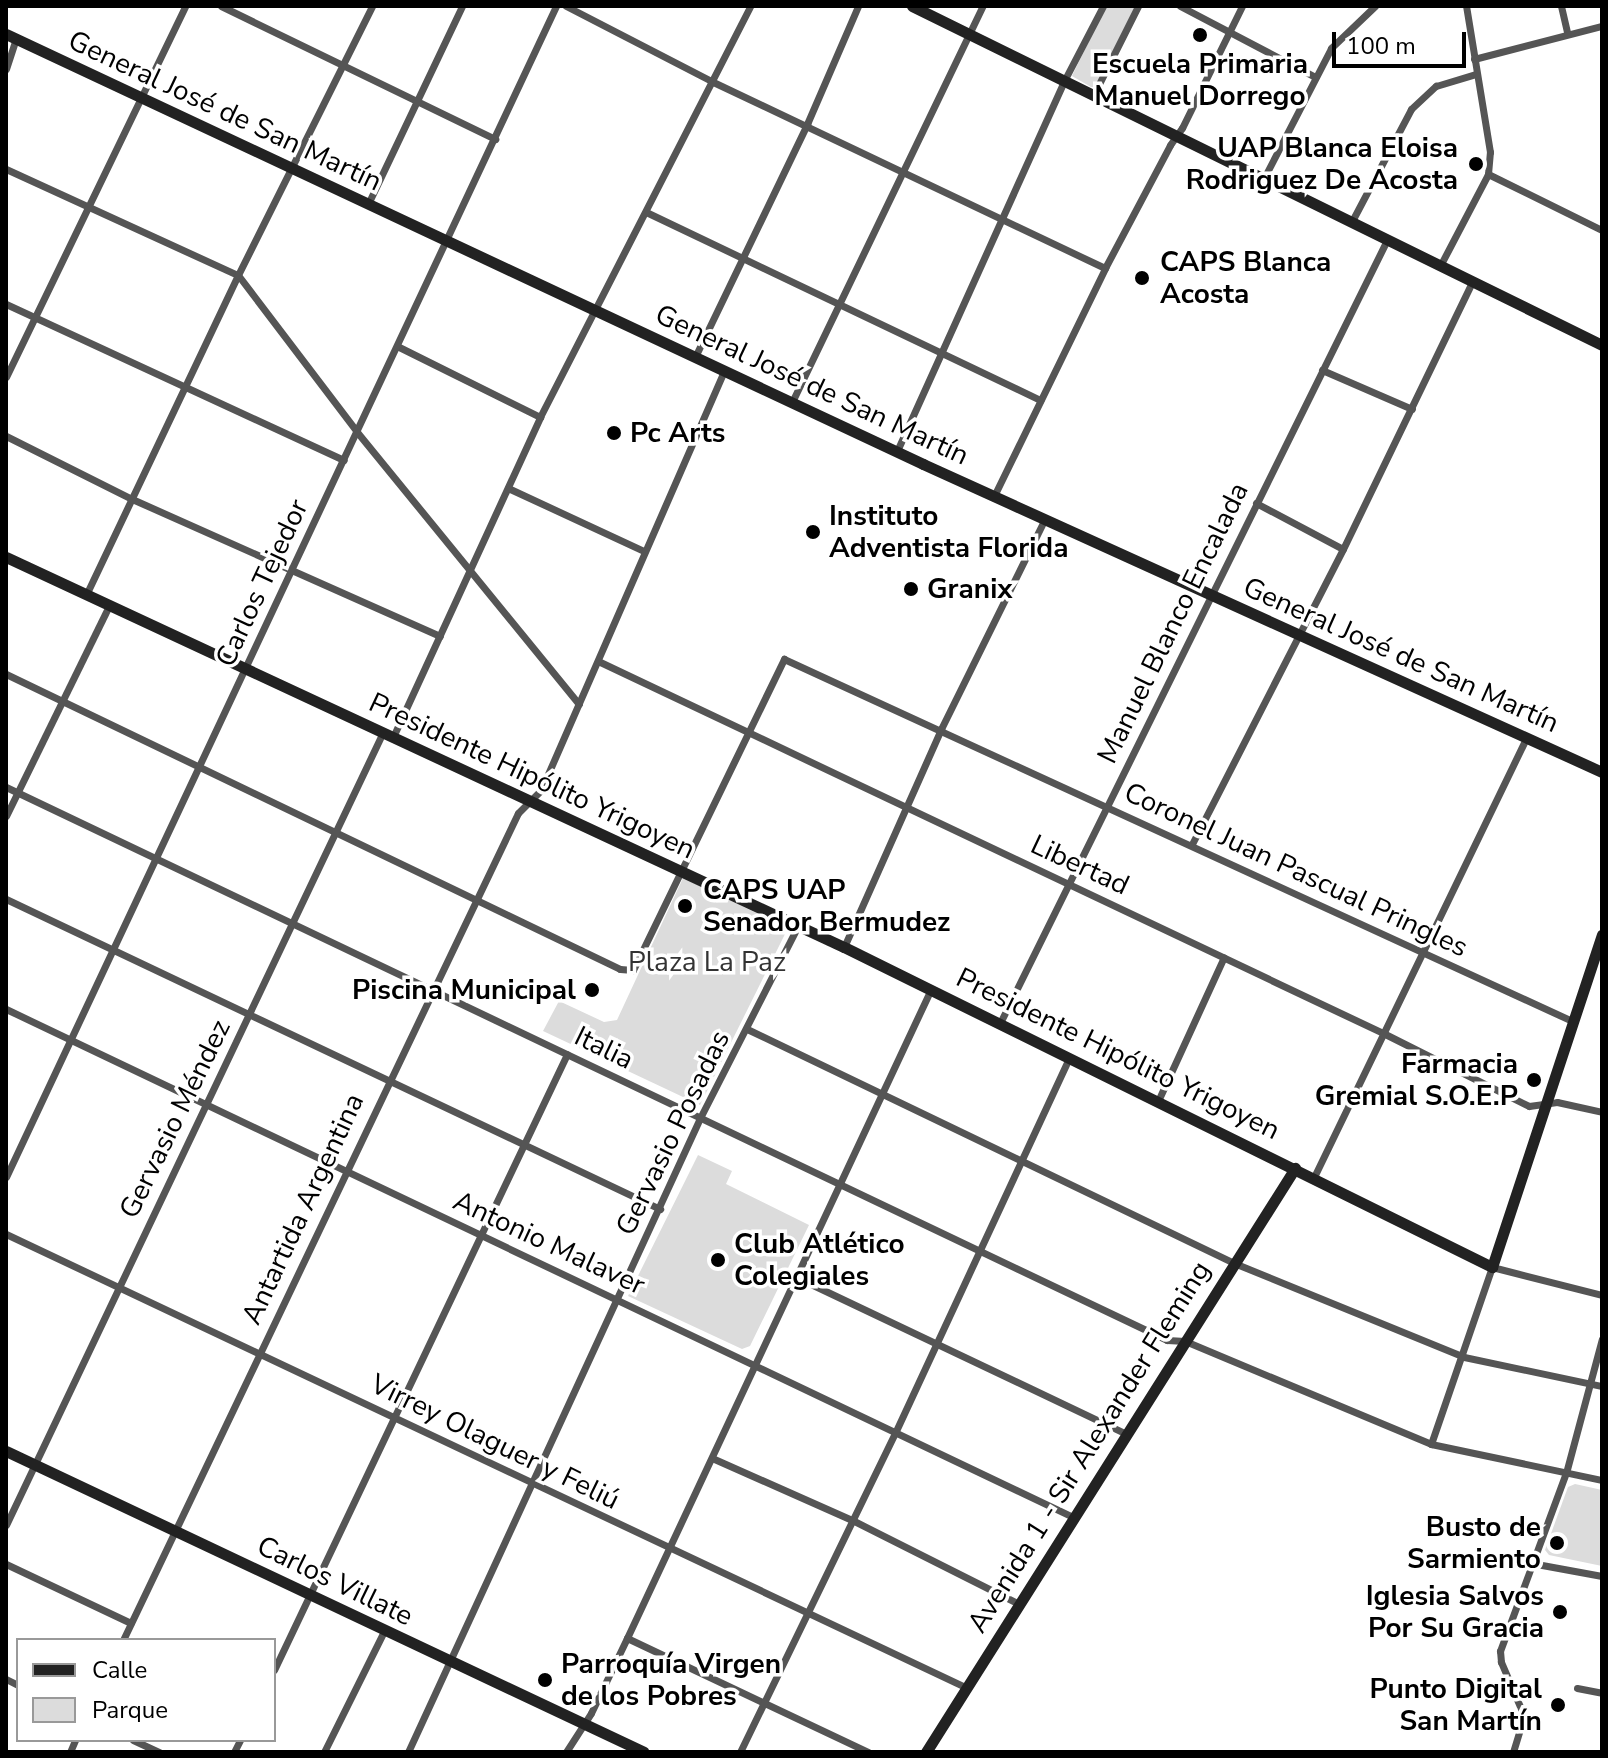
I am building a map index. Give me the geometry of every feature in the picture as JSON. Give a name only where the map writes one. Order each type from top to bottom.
[{"type":"street","points":[[6,377],[185,6]]},
{"type":"street","points":[[221,6],[495,139]]},
{"type":"street","points":[[86,595],[238,275],[372,6]]},
{"type":"street","points":[[368,204],[462,6]]},
{"type":"street","name":"Carlos Tejedor","points":[[6,1177],[556,6]]},
{"type":"street","points":[[566,6],[711,81],[1105,268]]},
{"type":"street","name":"Gervasio Méndez","points":[[6,1525],[335,831],[440,636],[593,309],[646,212],[750,6]]},
{"type":"street","points":[[695,357],[807,124],[858,6]]},
{"type":"street","points":[[912,6],[1386,242],[1602,345]]},
{"type":"street","points":[[792,402],[983,6]]},
{"type":"street","points":[[897,451],[1064,81],[1103,6]]},
{"type":"street","points":[[1093,96],[1138,6]]},
{"type":"street","points":[[1180,6],[1315,77]]},
{"type":"street","points":[[994,496],[1105,268],[1176,138],[1242,6]]},
{"type":"street","points":[[1263,180],[1331,48],[1375,6]]},
{"type":"street","points":[[1440,267],[1488,174],[1490,152],[1466,6]]},
{"type":"street","points":[[1561,6],[1567,33]]},
{"type":"street","points":[[1474,59],[1602,26]]},
{"type":"street","points":[[6,69],[11,37]]},
{"type":"street","name":"General José de San Martín","points":[[11,37],[994,496],[1602,772]]},
{"type":"street","points":[[1351,223],[1411,109],[1436,86],[1476,74]]},
{"type":"street","points":[[6,169],[238,275],[357,432],[471,567],[579,704]]},
{"type":"street","points":[[1488,174],[1602,230]]},
{"type":"street","points":[[646,212],[1040,400]]},
{"type":"street","name":"Manuel Blanco Encalada","points":[[1000,1023],[1386,242]]},
{"type":"street","points":[[1192,844],[1343,549],[1472,282]]},
{"type":"street","points":[[6,304],[344,460]]},
{"type":"street","points":[[397,346],[540,417]]},
{"type":"street","points":[[1322,370],[1412,409]]},
{"type":"street","name":"Antartida Argentina","points":[[124,1638],[518,813],[541,790],[724,371]]},
{"type":"street","points":[[6,436],[132,499],[440,636]]},
{"type":"street","points":[[508,488],[644,551]]},
{"type":"street","points":[[1256,503],[1343,549]]},
{"type":"street","points":[[844,947],[941,729],[1045,519]]},
{"type":"street","name":"Presidente Hipólito Yrigoyen","points":[[6,557],[844,947],[1492,1267]]},
{"type":"street","points":[[6,816],[109,606]]},
{"type":"street","name":"Coronel Juan Pascual Pringles","points":[[747,732],[784,659],[1572,1021]]},
{"type":"street","name":"Libertad","points":[[598,661],[1224,957],[1529,1106],[1557,1102],[1602,1112]]},
{"type":"street","points":[[6,674],[620,969],[633,970],[747,732]]},
{"type":"street","points":[[1314,1177],[1526,738]]},
{"type":"street","name":"Italia","points":[[6,787],[1167,1340],[1185,1341],[1431,1444],[1602,1480]]},
{"type":"street","points":[[6,899],[660,1209]]},
{"type":"street","name":"Gervasio Posadas","points":[[408,1752],[700,1118],[798,926]]},
{"type":"street","points":[[1431,1444],[1464,1357],[1544,1104],[1600,949],[1602,935]]},
{"type":"street","points":[[1158,1101],[1224,957]]},
{"type":"street","points":[[566,1752],[584,1724],[627,1638],[931,989]]},
{"type":"street","name":"Antonio Malaver","points":[[6,1009],[1073,1517]]},
{"type":"street","points":[[747,1029],[1234,1263],[1464,1357],[1602,1386]]},
{"type":"street","points":[[276,1666],[567,1054]]},
{"type":"street","points":[[740,1752],[895,1433],[1069,1059]]},
{"type":"street","name":"Avenida 1 - Sir Alexander Fleming","points":[[926,1752],[1017,1603],[1295,1168]]},
{"type":"street","name":"Virrey Olaguer y Feliú","points":[[6,1234],[669,1550],[965,1687]]},
{"type":"street","points":[[1492,1267],[1602,1295]]},
{"type":"street","points":[[796,1277],[1126,1434]]},
{"type":"street","points":[[1513,1752],[1524,1716],[1501,1662],[1500,1651],[1566,1473],[1602,1339]]},
{"type":"street","name":"Carlos Villate","points":[[6,1451],[644,1752]]},
{"type":"street","points":[[712,1458],[852,1520],[1017,1603]]},
{"type":"street","points":[[1531,1563],[1602,1576]]},
{"type":"street","points":[[6,1564],[131,1623]]},
{"type":"street","points":[[324,1752],[384,1631]]},
{"type":"street","points":[[627,1638],[868,1752]]},
{"type":"street","points":[[1577,1688],[1602,1693]]},
{"type":"street","points":[[137,1742],[159,1752]]},
{"type":"green space","points":[[1106,6],[1135,6],[1095,87],[1091,87],[1072,76]]},
{"type":"green space","name":"Plaza La Paz","points":[[683,878],[788,928],[700,1105],[543,1031],[559,1001],[604,1022],[617,1020]]},
{"type":"green space","name":"Club Atlético Colegiales","points":[[698,1155],[732,1171],[726,1184],[809,1225],[750,1346],[742,1349],[628,1296]]},
{"type":"green space","points":[[1575,1484],[1602,1490],[1602,1566],[1549,1555],[1545,1550],[1568,1487]]},
{"type":"place","name":"Escuela Primaria Manuel Dorrego","points":[[1200,35]]},
{"type":"place","name":"UAP Blanca Eloisa Rodriguez De Acosta","points":[[1476,164]]},
{"type":"place","name":"CAPS Blanca Acosta","points":[[1142,278]]},
{"type":"place","name":"Pc Arts","points":[[614,433]]},
{"type":"place","name":"Instituto Adventista Florida","points":[[813,532]]},
{"type":"place","name":"Granix","points":[[911,589]]},
{"type":"place","name":"CAPS UAP Senador Bermudez","points":[[685,906]]},
{"type":"place","name":"Piscina Municipal","points":[[592,990]]},
{"type":"place","name":"Farmacia Gremial S.O.E.P","points":[[1534,1080]]},
{"type":"place","name":"Club Atlético Colegiales","points":[[718,1260]]},
{"type":"place","name":"Busto de Sarmiento","points":[[1557,1543]]},
{"type":"place","name":"Iglesia Salvos Por Su Gracia","points":[[1560,1612]]},
{"type":"place","name":"Parroquía Virgen de los Pobres","points":[[545,1680]]},
{"type":"place","name":"Punto Digital San Martín","points":[[1558,1705]]}]
